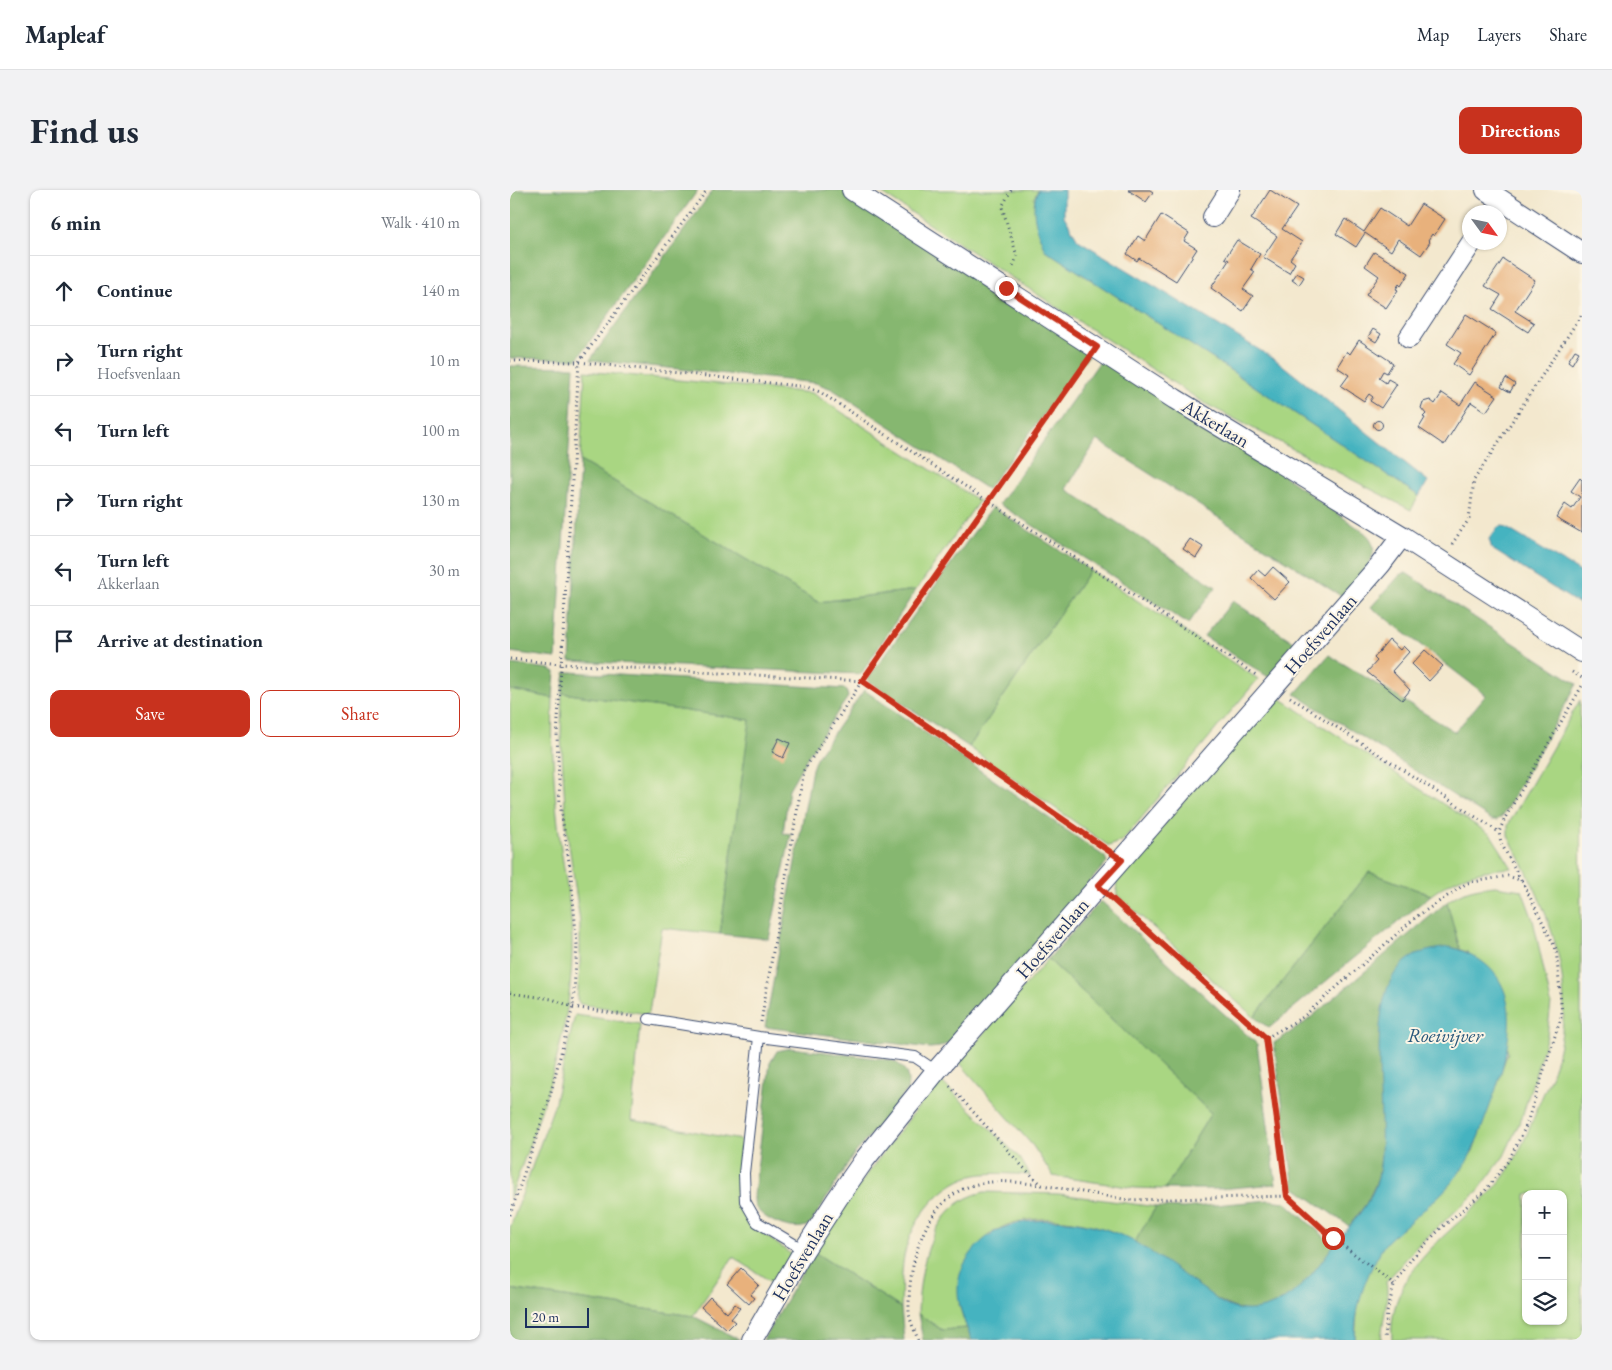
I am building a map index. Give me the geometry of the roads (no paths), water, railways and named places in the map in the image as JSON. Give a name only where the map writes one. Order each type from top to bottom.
[{"type":"street","name":"Akkerlaan","points":[[852,190],[1175,398],[1402,536],[1582,652]]},
{"type":"street","points":[[1213,217],[1230,190]]},
{"type":"street","points":[[1493,201],[1582,253]]},
{"type":"street","points":[[1409,338],[1467,250]]},
{"type":"street","name":"Hoefsvenlaan","points":[[752,1340],[804,1250],[865,1159],[936,1071],[1380,565],[1402,536]]},
{"type":"lane","points":[[648,1019],[759,1037],[915,1057],[936,1071]]},
{"type":"lane","points":[[759,1037],[744,1173],[745,1201],[757,1222],[804,1250]]},
{"type":"water","points":[[1038,190],[1064,190],[1064,216],[1078,240],[1276,360],[1428,481],[1419,496],[1045,250],[1037,228],[1034,212],[1035,197]]},
{"type":"water","points":[[1503,526],[1582,573],[1582,606],[1492,549],[1489,539],[1498,527]]},
{"type":"water","name":"Roeivijver","points":[[1450,947],[1477,958],[1495,973],[1505,993],[1509,1015],[1504,1063],[1479,1135],[1464,1166],[1440,1195],[1388,1241],[1377,1258],[1366,1280],[1359,1303],[1355,1340],[972,1340],[961,1311],[958,1291],[961,1271],[966,1261],[979,1244],[994,1232],[1012,1225],[1033,1221],[1079,1222],[1123,1236],[1143,1247],[1222,1303],[1233,1308],[1255,1310],[1265,1308],[1297,1290],[1358,1216],[1375,1188],[1381,1154],[1380,1032],[1383,1003],[1391,980],[1405,962],[1415,955]]}]
